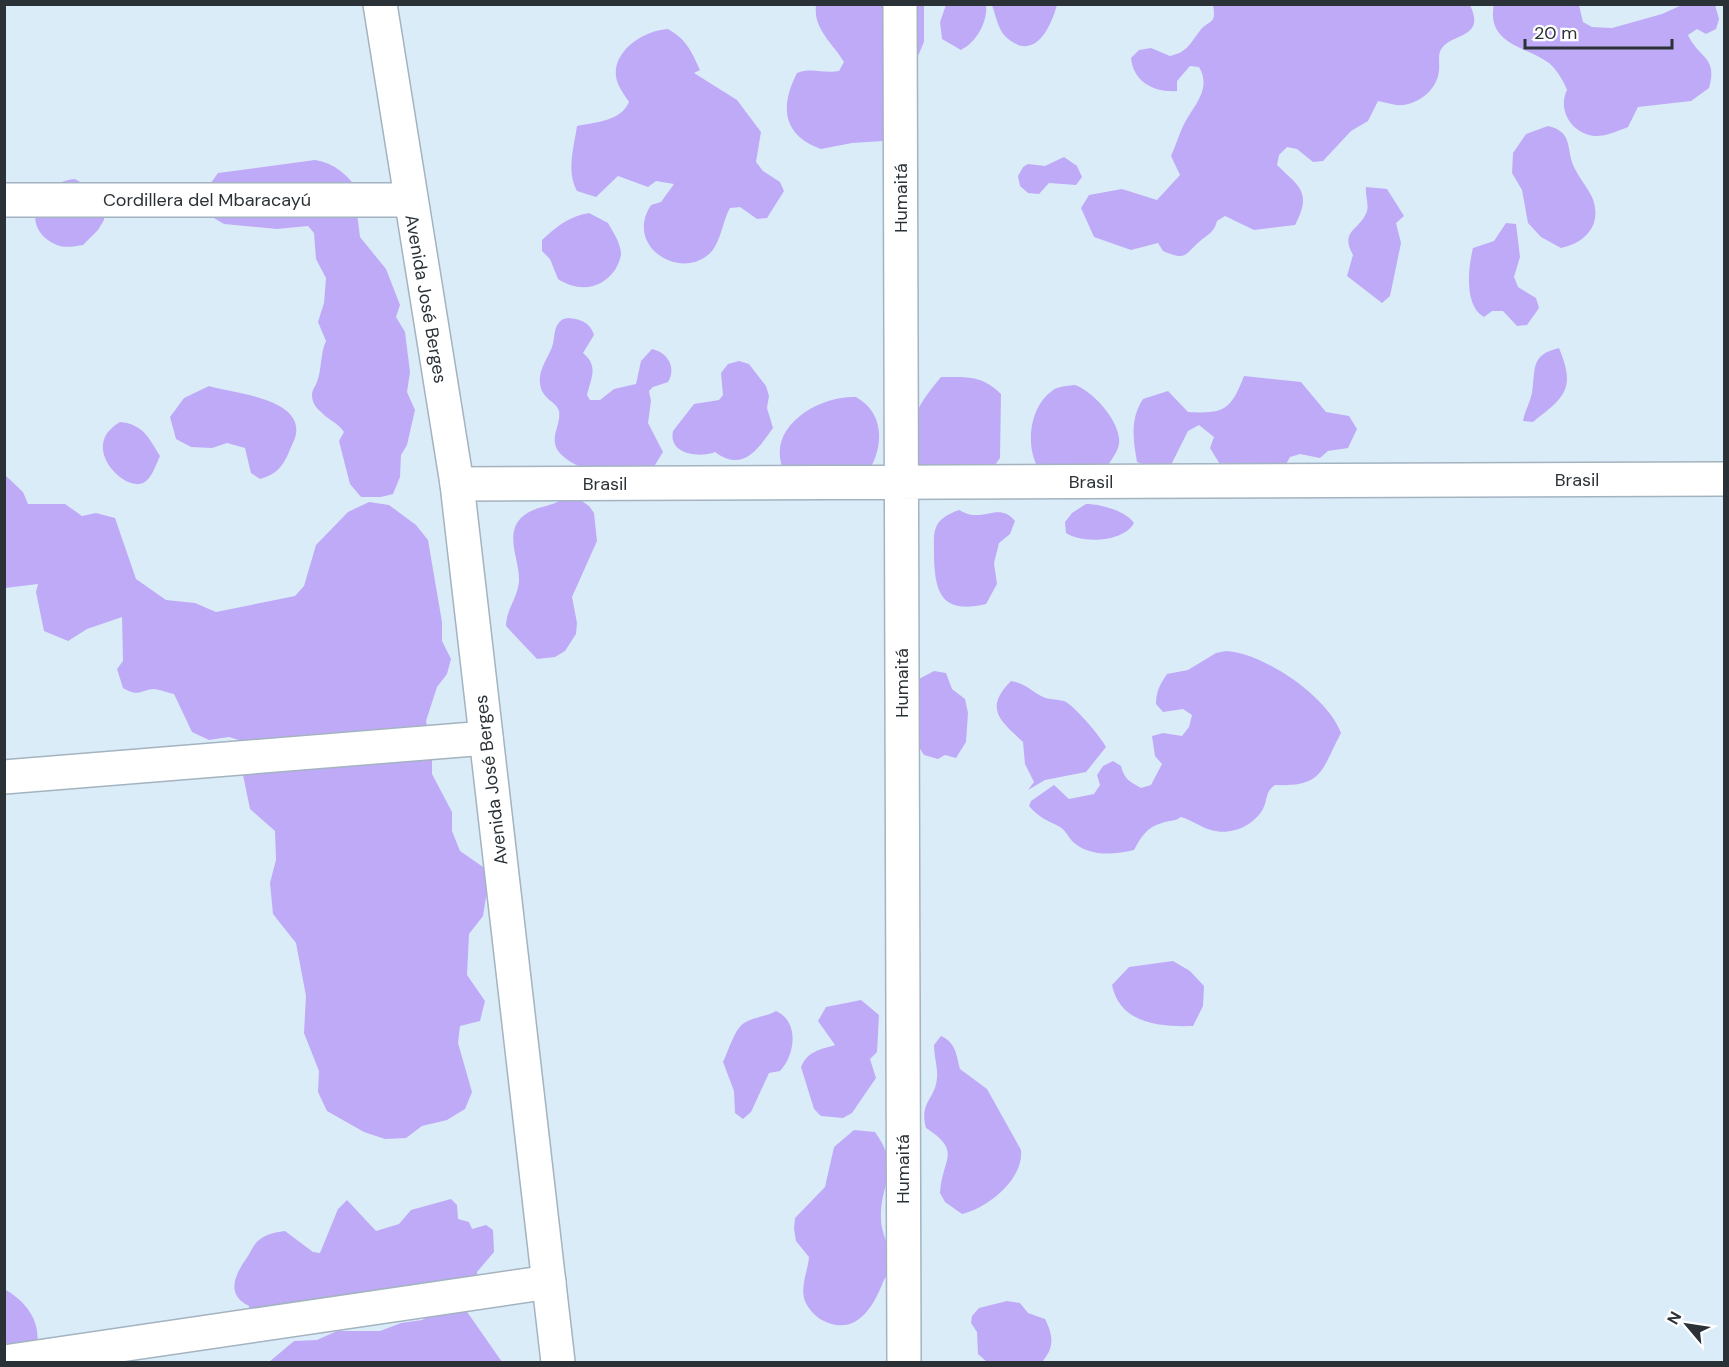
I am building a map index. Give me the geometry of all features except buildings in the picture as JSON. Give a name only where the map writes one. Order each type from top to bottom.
[{"type":"street","name":"Avenida José Berges","points":[[380,4],[410,200],[458,484],[558,1362]]},
{"type":"street","name":"Humaitá","points":[[900,4],[904,1362]]},
{"type":"street","name":"Cordillera del Mbaracayú","points":[[4,200],[410,200]]},
{"type":"street","name":"Brasil","points":[[458,484],[1725,479]]},
{"type":"street","points":[[4,777],[486,738]]},
{"type":"street","points":[[4,1362],[549,1282]]},
{"type":"shaded area","points":[[1494,4],[1579,5],[1583,22],[1592,27],[1612,28],[1662,14],[1682,5],[1715,5],[1719,19],[1716,29],[1706,34],[1697,29],[1688,35],[1709,63],[1711,78],[1709,88],[1691,101],[1638,107],[1628,127],[1604,135],[1587,135],[1574,126],[1565,113],[1564,98],[1567,90],[1555,69],[1539,57],[1510,42],[1496,28],[1493,17]]},
{"type":"shaded area","points":[[816,5],[924,5],[924,42],[907,81],[890,133],[883,141],[852,143],[821,149],[798,136],[792,128],[788,118],[788,97],[797,73],[839,71],[844,62],[820,28]]},
{"type":"shaded area","points":[[946,5],[986,5],[985,18],[980,31],[972,42],[961,50],[942,39],[940,22]]},
{"type":"shaded area","points":[[992,5],[1057,5],[1045,33],[1032,45],[1024,46],[1014,43],[1004,35],[998,25]]},
{"type":"shaded area","points":[[1213,5],[1470,5],[1474,24],[1466,33],[1447,43],[1440,50],[1438,77],[1425,96],[1404,105],[1378,101],[1368,121],[1351,131],[1323,161],[1313,162],[1297,149],[1287,147],[1279,155],[1277,165],[1297,184],[1303,197],[1303,204],[1295,225],[1254,230],[1225,216],[1217,221],[1210,233],[1181,256],[1163,251],[1158,243],[1131,250],[1094,237],[1081,208],[1089,195],[1122,189],[1157,200],[1180,175],[1171,156],[1184,124],[1203,90],[1204,83],[1199,67],[1190,66],[1177,81],[1177,91],[1161,90],[1141,80],[1136,74],[1131,58],[1139,50],[1151,48],[1170,56],[1184,50],[1202,28],[1213,19]]},
{"type":"shaded area","points":[[668,29],[684,42],[691,52],[700,70],[694,73],[737,100],[761,132],[756,162],[763,171],[780,182],[784,191],[767,218],[757,219],[740,207],[730,208],[712,251],[700,260],[687,263],[673,262],[660,256],[651,247],[645,235],[644,221],[651,205],[661,202],[674,184],[656,181],[648,187],[618,176],[596,197],[577,191],[571,167],[577,126],[614,117],[629,102],[616,76],[616,67],[625,50],[641,37]]},
{"type":"shaded area","points":[[1548,126],[1557,129],[1566,137],[1572,162],[1592,197],[1595,207],[1594,224],[1590,231],[1578,242],[1561,248],[1541,237],[1528,223],[1522,190],[1512,173],[1513,153],[1526,134]]},
{"type":"shaded area","points":[[1064,157],[1077,166],[1082,177],[1076,185],[1049,183],[1039,194],[1028,193],[1020,186],[1018,176],[1023,167],[1028,164],[1045,166]]},
{"type":"shaded area","points":[[315,160],[340,170],[358,190],[356,205],[360,237],[386,269],[400,305],[396,317],[405,332],[410,372],[407,392],[415,410],[407,445],[401,455],[400,477],[393,494],[381,497],[361,497],[350,484],[339,441],[344,432],[315,406],[313,399],[312,392],[319,377],[326,341],[318,322],[324,303],[326,278],[316,259],[314,233],[308,226],[277,229],[224,224],[200,210],[208,187],[218,173]]},
{"type":"shaded area","points":[[75,179],[85,185],[105,210],[104,220],[98,230],[83,245],[63,247],[47,239],[39,230],[35,219],[36,208],[41,198],[50,189],[61,182]]},
{"type":"shaded area","points":[[1366,187],[1387,189],[1404,216],[1396,223],[1401,243],[1390,296],[1382,303],[1347,276],[1353,255],[1349,247],[1349,235],[1367,211]]},
{"type":"shaded area","points":[[589,213],[608,223],[618,241],[621,255],[615,270],[603,282],[589,287],[573,286],[558,279],[550,259],[542,251],[542,240],[563,223]]},
{"type":"shaded area","points":[[1506,223],[1516,224],[1520,257],[1514,277],[1518,287],[1536,298],[1539,308],[1527,325],[1517,326],[1503,311],[1492,311],[1484,317],[1478,312],[1470,296],[1469,276],[1473,248],[1494,241]]},
{"type":"shaded area","points":[[563,319],[584,322],[594,335],[583,353],[591,363],[593,372],[587,395],[590,400],[600,400],[614,389],[636,384],[641,361],[652,349],[662,353],[669,361],[671,376],[668,382],[653,387],[649,391],[651,401],[648,423],[663,452],[652,470],[631,473],[617,466],[590,470],[565,458],[557,448],[555,439],[559,411],[542,391],[540,379],[542,368],[552,347],[557,325]]},
{"type":"shaded area","points":[[1559,348],[1567,373],[1564,391],[1553,406],[1533,422],[1523,421],[1532,393],[1536,364],[1543,354]]},
{"type":"shaded area","points":[[739,361],[749,364],[766,386],[769,396],[767,408],[773,428],[762,444],[742,459],[725,458],[715,452],[701,455],[680,450],[675,445],[673,431],[694,404],[719,400],[723,395],[721,373],[728,364]]},
{"type":"shaded area","points":[[1244,376],[1301,382],[1326,412],[1349,416],[1357,429],[1348,448],[1328,451],[1320,458],[1300,454],[1290,457],[1279,477],[1221,466],[1210,448],[1214,437],[1199,425],[1188,431],[1170,467],[1154,468],[1137,462],[1134,422],[1143,399],[1168,391],[1188,412],[1210,412],[1225,408],[1230,403]]},
{"type":"shaded area","points":[[941,377],[974,378],[987,383],[1001,394],[1000,458],[990,472],[965,487],[910,464],[915,417],[924,399]]},
{"type":"shaded area","points":[[1075,385],[1098,401],[1111,418],[1119,436],[1117,449],[1108,465],[1039,469],[1032,450],[1031,439],[1038,407],[1054,389]]},
{"type":"shaded area","points":[[209,386],[263,399],[288,412],[295,422],[296,434],[287,457],[278,470],[260,479],[251,473],[245,448],[227,443],[212,448],[191,447],[176,439],[170,417],[184,398]]},
{"type":"shaded area","points":[[856,397],[872,411],[878,428],[878,448],[871,467],[782,466],[780,451],[783,437],[790,425],[801,415],[828,401]]},
{"type":"shaded area","points":[[120,422],[140,429],[149,438],[160,456],[151,475],[143,483],[135,484],[125,481],[109,465],[104,454],[103,443],[108,432]]},
{"type":"shaded area","points":[[4,474],[23,492],[28,504],[65,504],[82,516],[96,513],[115,518],[136,579],[166,600],[195,603],[216,612],[295,596],[304,586],[316,545],[348,512],[369,502],[389,505],[416,525],[428,540],[442,622],[442,641],[451,659],[447,674],[437,687],[426,721],[432,752],[432,774],[452,812],[452,831],[460,851],[486,869],[487,891],[483,916],[469,934],[467,975],[485,1001],[480,1021],[460,1026],[458,1043],[472,1092],[465,1109],[447,1120],[422,1126],[406,1138],[385,1139],[364,1132],[327,1111],[318,1092],[319,1071],[304,1033],[306,996],[296,943],[273,914],[270,883],[276,860],[275,831],[250,809],[242,770],[255,745],[229,737],[209,740],[192,732],[174,694],[153,689],[135,693],[123,688],[117,669],[123,661],[122,617],[87,629],[68,641],[44,631],[36,592],[38,584],[5,588]]},
{"type":"shaded area","points":[[564,498],[579,499],[589,506],[594,513],[597,541],[572,597],[577,623],[576,634],[565,651],[555,657],[537,659],[506,626],[519,581],[513,535],[515,526],[529,512]]},
{"type":"shaded area","points":[[1086,504],[1113,509],[1134,523],[1122,534],[1113,537],[1092,540],[1073,537],[1066,533],[1065,522],[1072,513]]},
{"type":"shaded area","points":[[959,510],[973,515],[1000,512],[1015,521],[1010,534],[999,543],[994,563],[997,584],[986,604],[960,606],[951,604],[944,599],[936,582],[934,540],[936,528],[943,518]]},
{"type":"shaded area","points":[[1226,651],[1241,654],[1276,668],[1309,692],[1334,719],[1341,733],[1324,767],[1312,779],[1291,785],[1275,785],[1268,793],[1259,815],[1241,828],[1219,832],[1181,817],[1152,827],[1134,850],[1118,853],[1086,850],[1072,841],[1062,828],[1040,816],[1029,806],[1031,801],[1054,785],[1069,799],[1094,794],[1100,785],[1097,775],[1103,766],[1113,761],[1121,766],[1128,780],[1134,784],[1141,788],[1151,785],[1162,764],[1155,756],[1152,736],[1163,733],[1182,736],[1189,727],[1192,715],[1183,709],[1163,712],[1156,704],[1162,681],[1167,674],[1188,670],[1216,653]]},
{"type":"shaded area","points":[[934,671],[946,673],[952,689],[965,699],[968,713],[966,742],[956,758],[945,755],[938,759],[924,755],[917,744],[917,680]]},
{"type":"shaded area","points":[[1011,681],[1049,699],[1064,701],[1074,708],[1093,729],[1106,747],[1086,772],[1045,780],[1028,790],[1034,782],[1025,764],[1023,742],[1008,728],[998,714],[998,699]]},
{"type":"shaded area","points":[[1173,961],[1190,971],[1204,986],[1203,1006],[1193,1026],[1155,1024],[1132,1015],[1123,1008],[1116,998],[1112,985],[1129,967]]},
{"type":"shaded area","points":[[861,1000],[879,1015],[877,1052],[870,1059],[876,1078],[852,1113],[843,1118],[821,1116],[814,1109],[801,1067],[811,1054],[835,1045],[818,1021],[826,1007]]},
{"type":"shaded area","points":[[776,1011],[789,1023],[793,1039],[792,1048],[780,1071],[769,1073],[751,1112],[743,1119],[735,1113],[734,1091],[723,1062],[740,1026]]},
{"type":"shaded area","points":[[941,1036],[953,1046],[960,1069],[987,1089],[1021,1150],[1017,1171],[1002,1191],[983,1206],[962,1214],[945,1202],[940,1193],[948,1156],[947,1150],[944,1143],[926,1128],[924,1119],[924,1112],[937,1078],[934,1045]]},
{"type":"shaded area","points":[[854,1130],[875,1132],[888,1157],[888,1176],[881,1219],[891,1267],[867,1311],[852,1323],[842,1325],[820,1319],[806,1304],[803,1288],[809,1257],[796,1241],[794,1229],[795,1218],[825,1187],[834,1147]]},
{"type":"shaded area","points":[[451,1199],[457,1205],[458,1219],[469,1222],[472,1229],[486,1225],[493,1230],[494,1252],[477,1272],[478,1281],[250,1314],[249,1306],[237,1296],[236,1276],[256,1243],[265,1236],[285,1231],[313,1252],[320,1253],[338,1209],[347,1200],[376,1231],[399,1224],[411,1210]]},
{"type":"shaded area","points":[[4,1289],[19,1299],[30,1313],[37,1328],[38,1337],[37,1346],[5,1362]]},
{"type":"shaded area","points":[[1007,1301],[1020,1303],[1028,1313],[1045,1319],[1050,1331],[1051,1347],[1042,1362],[987,1362],[978,1354],[977,1332],[971,1323],[972,1316],[979,1308]]},
{"type":"shaded area","points":[[463,1306],[502,1362],[269,1362],[294,1341],[317,1340],[337,1331],[380,1331],[401,1323],[422,1320],[441,1310]]}]
